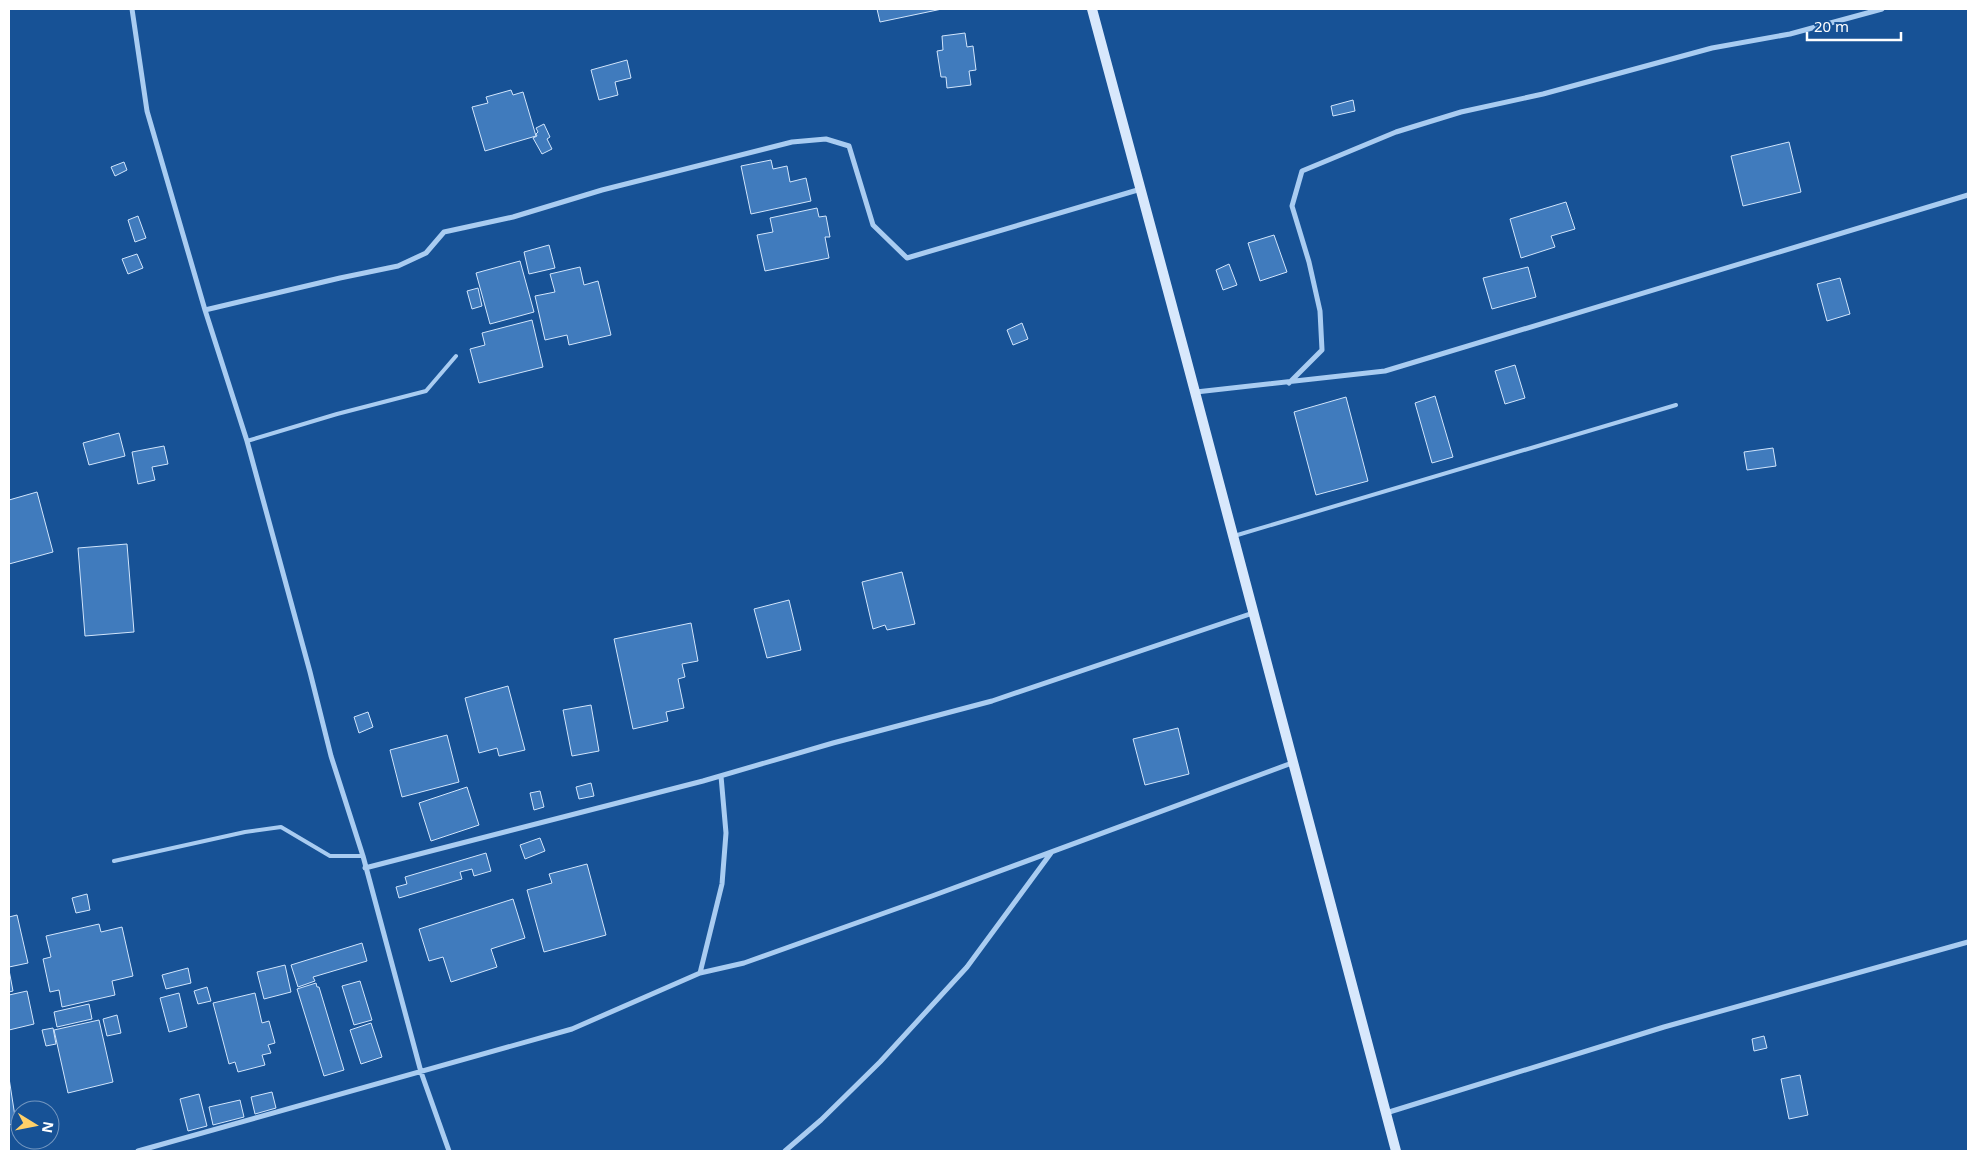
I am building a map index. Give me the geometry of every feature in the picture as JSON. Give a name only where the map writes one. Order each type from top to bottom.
[{"type":"street","points":[[132,9],[147,111],[205,310],[247,440],[331,756],[363,856],[421,1072],[449,1151]]},
{"type":"street","points":[[1092,9],[1196,392],[1292,763],[1396,1151]]},
{"type":"street","points":[[1289,383],[1322,350],[1320,312],[1309,262],[1292,206],[1302,171],[1396,132],[1461,112],[1543,94],[1712,48],[1790,34],[1882,9]]},
{"type":"street","points":[[205,310],[398,266],[426,253],[444,232],[513,217],[602,190],[792,142],[826,139],[849,146],[873,225],[907,258],[1140,189]]},
{"type":"street","points":[[1196,392],[1385,371],[1968,195]]},
{"type":"street","points":[[365,868],[721,776],[833,743],[992,701],[1253,613]]},
{"type":"street","points":[[138,1151],[572,1029],[700,973],[744,963],[1292,763]]},
{"type":"street","points":[[700,973],[722,884],[726,833],[721,776]]},
{"type":"street","points":[[785,1151],[821,1120],[880,1062],[967,966],[1051,852]]},
{"type":"street","points":[[1386,1113],[1664,1027],[1968,942]]},
{"type":"lane","points":[[247,440],[426,391],[456,356]]},
{"type":"lane","points":[[1234,536],[1676,406]]},
{"type":"lane","points":[[114,861],[281,827],[330,856],[363,856]]},
{"type":"building","points":[[877,9],[942,9],[880,22]]},
{"type":"building","points":[[965,33],[967,47],[973,46],[976,70],[969,71],[971,85],[947,88],[946,77],[941,77],[937,51],[943,50],[942,36]]},
{"type":"building","points":[[627,60],[631,78],[615,82],[618,95],[599,100],[591,70]]},
{"type":"building","points":[[511,90],[513,95],[523,92],[536,136],[485,151],[472,107],[488,103],[486,97]]},
{"type":"building","points":[[1353,100],[1355,111],[1333,116],[1331,106]]},
{"type":"building","points":[[544,124],[550,137],[547,139],[552,149],[542,154],[533,138],[537,136],[536,128]]},
{"type":"building","points":[[1789,142],[1801,192],[1743,206],[1731,156]]},
{"type":"building","points":[[771,160],[773,169],[787,166],[790,182],[806,178],[811,201],[751,214],[741,166]]},
{"type":"building","points":[[124,162],[127,170],[115,176],[111,167]]},
{"type":"building","points":[[1566,202],[1575,229],[1551,236],[1555,247],[1521,258],[1510,219]]},
{"type":"building","points":[[817,208],[819,217],[826,216],[830,237],[825,237],[829,258],[765,271],[757,235],[773,232],[770,218]]},
{"type":"building","points":[[138,216],[146,238],[135,242],[128,220]]},
{"type":"building","points":[[1274,235],[1287,272],[1260,281],[1248,243]]},
{"type":"building","points":[[549,245],[555,268],[529,274],[524,252]]},
{"type":"building","points":[[137,254],[143,268],[128,274],[122,259]]},
{"type":"building","points":[[520,261],[534,312],[490,324],[476,273]]},
{"type":"building","points":[[1229,264],[1237,285],[1223,290],[1216,270]]},
{"type":"building","points":[[580,267],[584,285],[598,281],[611,335],[569,345],[567,335],[545,340],[535,296],[555,292],[550,274]]},
{"type":"building","points":[[1528,267],[1536,297],[1492,309],[1483,278]]},
{"type":"building","points":[[1840,278],[1850,314],[1827,321],[1817,284]]},
{"type":"building","points":[[478,288],[482,306],[472,309],[467,291]]},
{"type":"building","points":[[532,320],[543,367],[479,383],[470,349],[485,345],[482,333]]},
{"type":"building","points":[[1022,323],[1028,339],[1013,345],[1007,330]]},
{"type":"building","points":[[1515,365],[1525,398],[1505,404],[1495,371]]},
{"type":"building","points":[[1435,396],[1453,457],[1432,463],[1415,403]]},
{"type":"building","points":[[1346,397],[1368,481],[1316,495],[1294,412]]},
{"type":"building","points":[[119,433],[125,456],[89,465],[83,443]]},
{"type":"building","points":[[164,446],[168,464],[152,467],[155,480],[138,484],[132,452]]},
{"type":"building","points":[[1773,448],[1776,466],[1747,470],[1744,452]]},
{"type":"building","points":[[37,492],[53,552],[9,564],[9,500]]},
{"type":"building","points":[[127,544],[134,632],[85,636],[78,548]]},
{"type":"building","points":[[902,572],[915,624],[887,630],[885,625],[873,629],[862,582]]},
{"type":"building","points":[[789,600],[801,650],[767,658],[754,609]]},
{"type":"building","points":[[691,623],[698,661],[682,664],[685,677],[678,679],[684,708],[666,712],[668,721],[633,729],[614,639]]},
{"type":"building","points":[[508,686],[525,750],[499,756],[497,748],[479,753],[465,698]]},
{"type":"building","points":[[591,705],[599,751],[572,756],[563,710]]},
{"type":"building","points":[[368,712],[373,727],[359,733],[354,717]]},
{"type":"building","points":[[1178,728],[1189,774],[1145,785],[1133,739]]},
{"type":"building","points":[[447,735],[459,782],[402,797],[390,750]]},
{"type":"building","points":[[591,783],[594,796],[579,799],[576,787]]},
{"type":"building","points":[[467,787],[479,825],[431,841],[419,803]]},
{"type":"building","points":[[540,791],[544,807],[534,810],[530,793]]},
{"type":"building","points":[[540,838],[545,851],[525,859],[520,845]]},
{"type":"building","points":[[486,853],[491,871],[474,876],[472,869],[460,872],[462,879],[399,898],[396,887],[407,884],[405,877]]},
{"type":"building","points":[[587,864],[606,935],[544,952],[527,890],[552,883],[549,874]]},
{"type":"building","points":[[87,894],[90,910],[76,913],[72,898]]},
{"type":"building","points":[[513,899],[525,938],[491,949],[497,967],[451,982],[443,957],[429,961],[419,929]]},
{"type":"building","points":[[17,915],[28,963],[9,967],[9,917]]},
{"type":"building","points":[[99,924],[101,932],[122,927],[133,976],[112,981],[115,995],[62,1007],[59,990],[50,992],[43,959],[51,957],[46,936]]},
{"type":"building","points":[[362,943],[367,961],[313,977],[315,981],[298,987],[291,965]]},
{"type":"building","points":[[285,965],[291,992],[264,999],[257,972]]},
{"type":"building","points":[[188,968],[191,983],[166,989],[162,975]]},
{"type":"building","points":[[9,970],[13,991],[9,992]]},
{"type":"building","points":[[360,981],[372,1020],[354,1025],[342,986]]},
{"type":"building","points":[[316,983],[317,987],[319,987],[344,1070],[324,1076],[297,989]]},
{"type":"building","points":[[207,987],[211,1001],[198,1004],[194,991]]},
{"type":"building","points":[[27,991],[34,1024],[9,1030],[9,995]]},
{"type":"building","points":[[179,993],[187,1027],[169,1032],[160,998]]},
{"type":"building","points":[[255,993],[262,1023],[269,1021],[275,1043],[268,1045],[271,1053],[262,1055],[265,1065],[238,1072],[235,1062],[229,1064],[213,1003]]},
{"type":"building","points":[[89,1004],[92,1019],[57,1027],[54,1012]]},
{"type":"building","points":[[117,1015],[121,1033],[107,1036],[103,1019]]},
{"type":"building","points":[[99,1020],[113,1082],[68,1093],[54,1030]]},
{"type":"building","points":[[371,1023],[382,1057],[361,1064],[350,1030]]},
{"type":"building","points":[[53,1028],[56,1044],[46,1046],[42,1030]]},
{"type":"building","points":[[1764,1036],[1767,1048],[1754,1051],[1752,1039]]},
{"type":"building","points":[[1800,1075],[1808,1115],[1789,1119],[1781,1079]]},
{"type":"building","points":[[9,1078],[12,1100],[10,1100],[9,1125]]},
{"type":"building","points":[[272,1092],[276,1108],[255,1114],[251,1097]]},
{"type":"building","points":[[199,1094],[207,1126],[188,1131],[180,1099]]},
{"type":"building","points":[[240,1100],[244,1117],[213,1125],[209,1107]]}]
